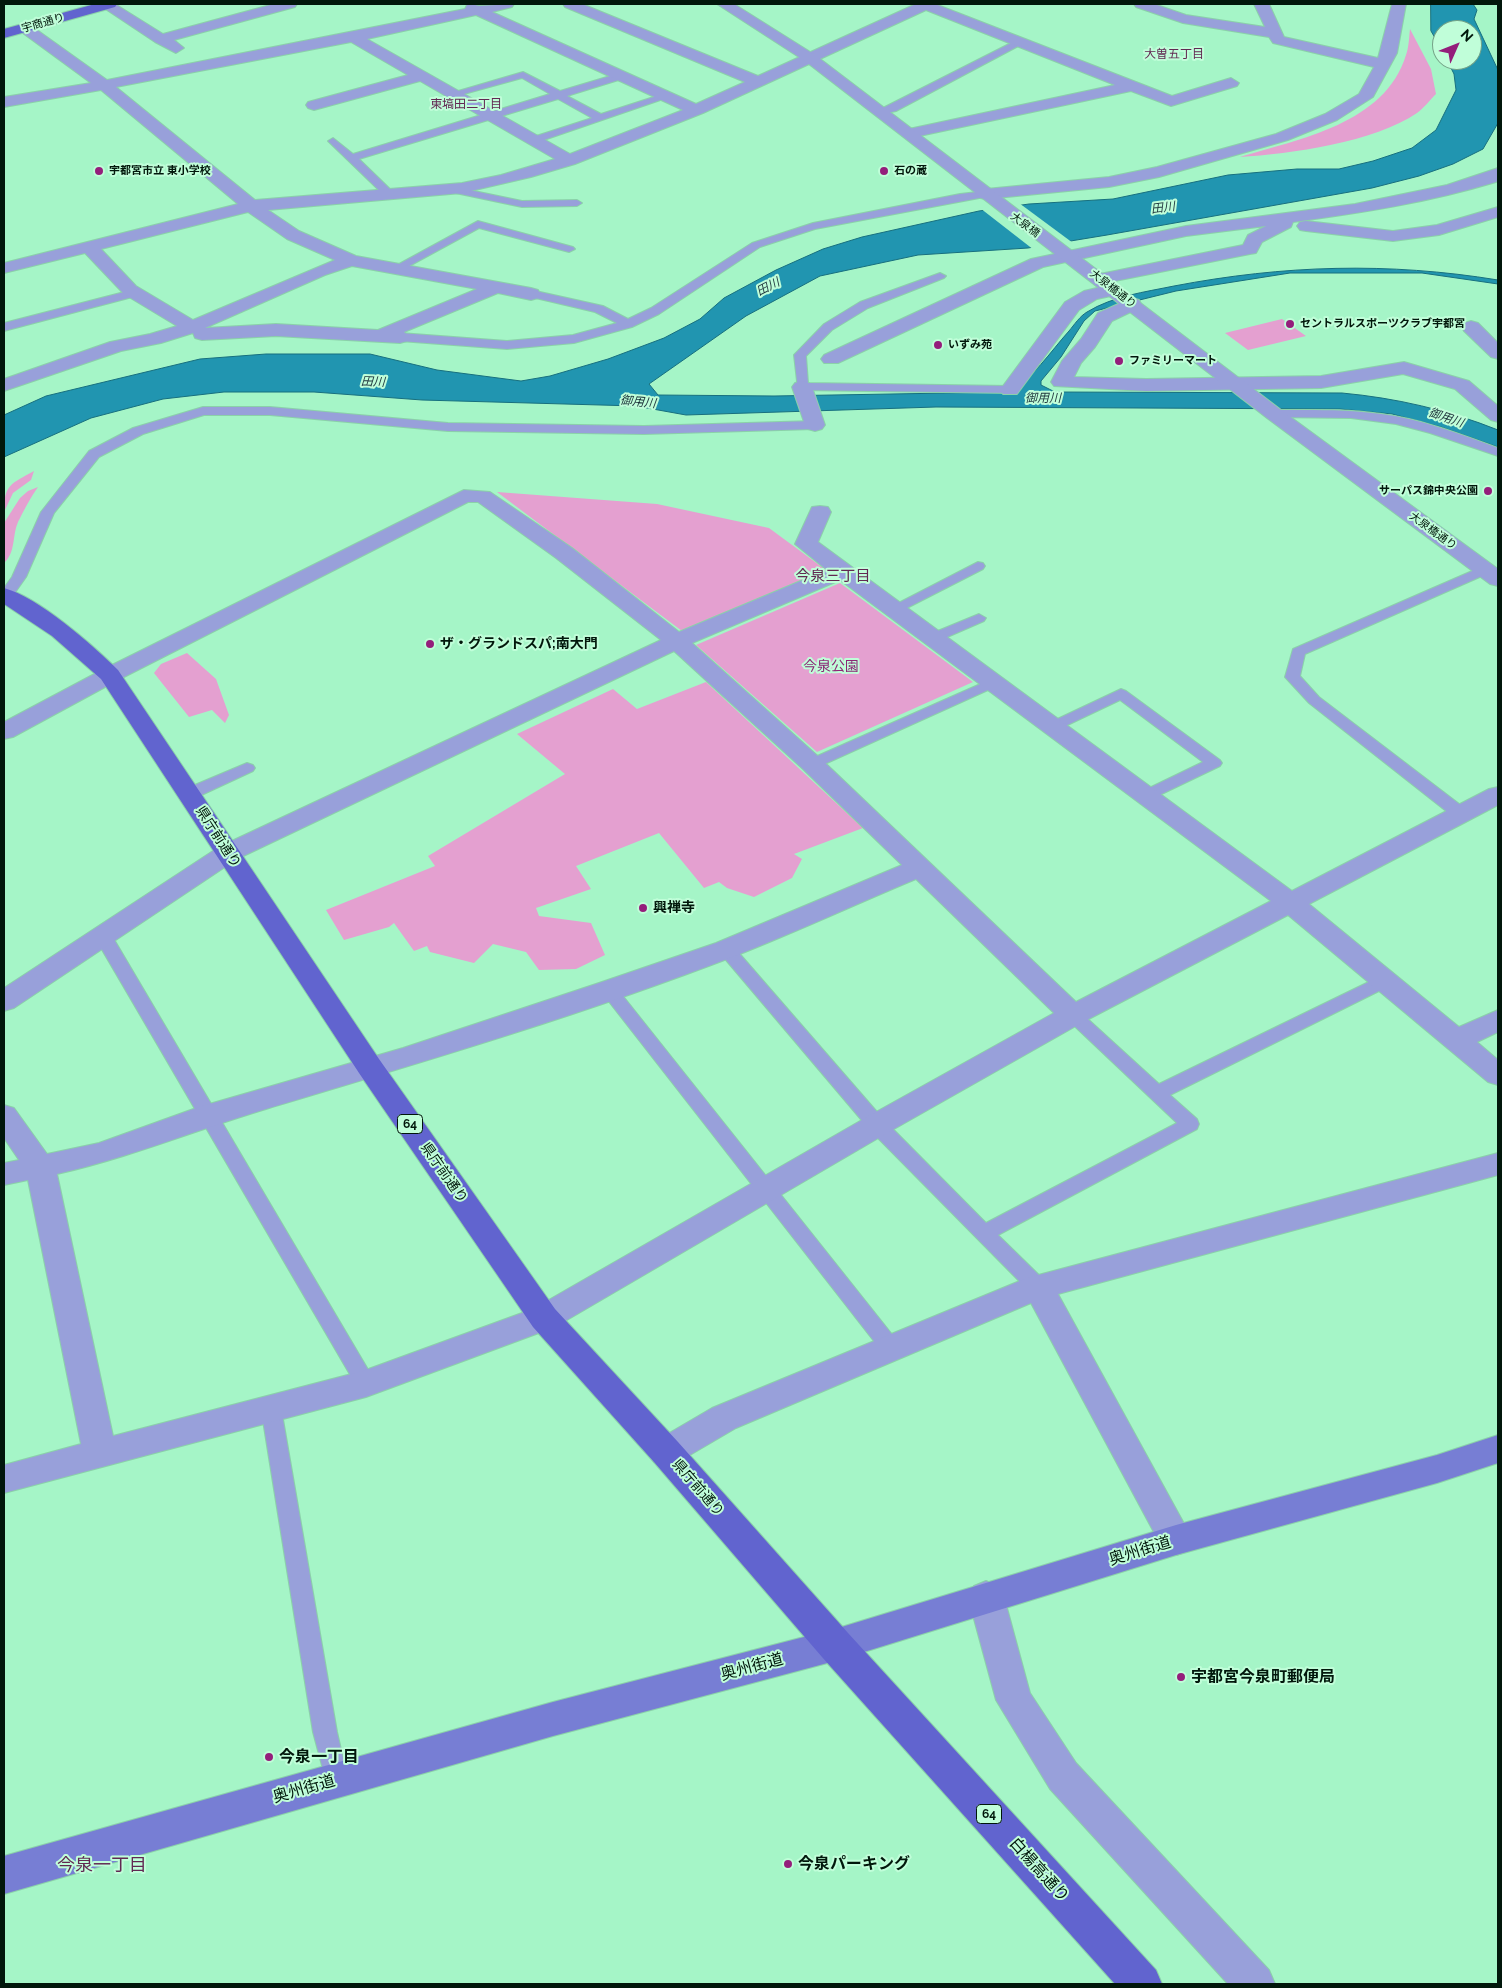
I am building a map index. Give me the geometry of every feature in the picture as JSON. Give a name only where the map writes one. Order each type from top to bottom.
[{"type":"main road","name":"宇商通り","points":[[4,34],[107,4]]},
{"type":"main road","name":"県庁前通り","points":[[4,596],[59,629],[84,648],[110,674],[370,1066],[544,1318],[666,1452],[835,1645]]},
{"type":"main road","name":"奥州街道","points":[[4,1875],[553,1719],[835,1645],[1176,1540],[1437,1469],[1498,1449]]},
{"type":"main road","name":"白楊高通り","points":[[835,1645],[1142,1984]]},
{"type":"street","points":[[107,4],[203,66]]},
{"type":"street","points":[[160,38],[290,4]]},
{"type":"street","points":[[461,4],[697,110]]},
{"type":"street","points":[[4,102],[104,85],[353,37],[507,4]]},
{"type":"street","points":[[570,4],[758,82]]},
{"type":"street","name":"大泉橋","points":[[724,4],[810,58],[882,111],[988,196],[1065,254]]},
{"type":"street","points":[[4,268],[251,206],[450,189],[496,182],[569,160],[697,110],[926,4],[1171,101],[1231,83]]},
{"type":"street","points":[[1141,4],[1183,19],[1275,33]]},
{"type":"street","points":[[1261,4],[1266,10],[1278,40],[1383,64]]},
{"type":"street","points":[[988,196],[1109,182],[1159,172],[1282,137],[1331,117],[1365,97],[1390,53],[1400,4]]},
{"type":"street","points":[[26,28],[104,85],[251,206],[293,235],[351,260],[531,294]]},
{"type":"street","points":[[353,37],[569,160]]},
{"type":"street","points":[[314,105],[422,76]]},
{"type":"street","points":[[910,133],[1132,86]]},
{"type":"street","points":[[831,359],[1037,263],[1065,254],[1186,231],[1278,222],[1355,210],[1450,190],[1495,178]]},
{"type":"street","points":[[1010,390],[1072,306],[1107,284],[1250,249],[1254,239],[1278,222],[1393,236],[1439,230],[1498,212]]},
{"type":"street","points":[[88,246],[136,294],[197,331]]},
{"type":"street","name":"大泉橋通り","points":[[1065,254],[1107,284],[1273,413],[1492,574]]},
{"type":"street","points":[[197,331],[351,260]]},
{"type":"street","points":[[380,335],[498,287]]},
{"type":"street","points":[[1132,304],[1105,317],[1088,343],[1072,362],[1061,382],[1146,385],[1321,382],[1404,368],[1462,385],[1498,416]]},
{"type":"street","points":[[1471,328],[1498,353]]},
{"type":"street","points":[[4,385],[117,346],[197,331],[243,329],[400,337]]},
{"type":"street","points":[[802,387],[816,425]]},
{"type":"street","points":[[4,732],[110,674],[206,628],[464,496],[483,496],[564,553],[677,641],[812,764],[1073,1015]]},
{"type":"street","points":[[820,512],[806,544],[1290,902],[1498,1075]]},
{"type":"street","points":[[4,1001],[228,853],[677,641],[842,571]]},
{"type":"street","points":[[4,1478],[366,1384],[544,1318],[1073,1015],[1498,796]]},
{"type":"street","points":[[4,1174],[102,1153],[209,1115],[412,1054],[609,990],[726,949],[918,868]]},
{"type":"street","points":[[1456,1040],[1498,1020]]},
{"type":"street","points":[[4,1116],[40,1166],[100,1454]]},
{"type":"street","points":[[666,1452],[724,1418],[1038,1287],[1498,1164]]},
{"type":"street","points":[[1038,1287],[1176,1540]]},
{"type":"street","points":[[986,1598],[1014,1700],[1062,1776],[1255,1984]]},
{"type":"lane","points":[[882,111],[892,109],[1019,42]]},
{"type":"lane","points":[[453,94],[524,75],[600,118]]},
{"type":"lane","points":[[352,158],[621,76]]},
{"type":"lane","points":[[534,140],[667,96]]},
{"type":"lane","points":[[333,141],[389,194]]},
{"type":"lane","points":[[450,189],[522,204],[577,203]]},
{"type":"lane","points":[[400,337],[507,345],[574,339],[628,324],[655,311],[704,277],[756,246],[813,226],[960,197],[988,196]]},
{"type":"lane","points":[[396,269],[478,224],[569,249]]},
{"type":"lane","points":[[940,276],[864,305],[828,328],[800,355],[802,387],[1010,390]]},
{"type":"lane","points":[[4,327],[136,294]]},
{"type":"lane","points":[[531,294],[599,309],[628,324]]},
{"type":"lane","points":[[4,596],[20,577],[48,512],[94,454],[138,431],[202,411],[270,411],[458,427],[644,430],[816,425]]},
{"type":"lane","points":[[1273,413],[1343,413],[1396,420],[1446,433],[1498,452]]},
{"type":"lane","points":[[894,609],[978,566]]},
{"type":"lane","points":[[1461,814],[1314,700],[1292,677],[1298,652],[1492,574]]},
{"type":"lane","points":[[933,638],[979,618]]},
{"type":"lane","points":[[812,764],[994,682]]},
{"type":"lane","points":[[1054,726],[1121,694],[1214,763],[1147,796]]},
{"type":"lane","points":[[189,794],[247,768]]},
{"type":"lane","points":[[103,936],[366,1384]]},
{"type":"lane","points":[[726,949],[878,1125],[1038,1287]]},
{"type":"lane","points":[[1157,1093],[1385,981]]},
{"type":"lane","points":[[609,990],[891,1348]]},
{"type":"lane","points":[[984,1233],[1190,1124],[1073,1015]]},
{"type":"lane","points":[[272,1408],[324,1725],[336,1780]]},
{"type":"green space","points":[[1410,29],[1431,69],[1436,94],[1417,113],[1379,132],[1332,145],[1283,153],[1240,157],[1313,135],[1337,125],[1360,113],[1380,98],[1395,78],[1407,52]]},
{"type":"green space","points":[[1282,319],[1306,336],[1248,350],[1225,333]]},
{"type":"green space","points":[[34,471],[31,480],[13,493],[4,512],[7,490],[14,482]]},
{"type":"green space","points":[[38,487],[18,522],[12,549],[4,563],[4,523],[20,498],[28,491]]},
{"type":"green space","points":[[497,492],[657,504],[769,528],[826,570],[682,631]]},
{"type":"green space","name":"今泉公園","points":[[840,583],[973,682],[817,752],[696,645]]},
{"type":"green space","points":[[187,653],[216,679],[229,715],[225,723],[212,710],[189,717],[154,673],[161,664]]},
{"type":"green space","points":[[706,682],[863,828],[794,854],[802,859],[792,878],[754,897],[727,888],[719,882],[704,888],[659,833],[576,866],[591,889],[536,908],[539,916],[591,923],[605,955],[576,969],[539,970],[526,952],[493,944],[474,963],[430,952],[427,946],[414,951],[394,923],[389,927],[344,940],[326,910],[435,866],[428,856],[565,774],[517,734],[613,689],[637,709]]},
{"type":"water","points":[[1431,4],[1473,4],[1477,10],[1474,20],[1432,20],[1432,33]]},
{"type":"water","points":[[1482,36],[1498,70],[1498,123],[1483,149],[1453,164],[1419,176],[1372,188],[1107,235],[1028,248],[918,255],[820,276],[746,316],[649,384],[658,395],[774,396],[1008,392],[1033,373],[1082,316],[1118,298],[1215,279],[1296,270],[1376,268],[1416,270],[1498,280],[1498,284],[1422,273],[1290,273],[1176,291],[1095,311],[1084,321],[1061,357],[1041,381],[1041,385],[1055,392],[1342,393],[1362,395],[1441,411],[1498,430],[1498,447],[1441,427],[1392,414],[1340,409],[936,407],[686,415],[636,406],[422,400],[314,392],[224,392],[163,399],[91,418],[4,457],[4,415],[46,396],[200,359],[266,354],[370,354],[437,370],[521,381],[550,376],[608,359],[664,338],[700,319],[724,298],[776,270],[823,249],[862,237],[979,211],[1029,204],[1113,199],[1228,175],[1297,169],[1339,169],[1373,161],[1412,148],[1436,130],[1456,90],[1452,70],[1482,70]]},
{"type":"pier","points":[[1019,203],[1073,243],[1034,250],[980,208]]},
{"type":"place","name":"宇都宮市立 東小学校","points":[[99,171]]},
{"type":"place","name":"石の蔵","points":[[884,171]]},
{"type":"place","name":"セントラルスポーツクラブ宇都宮","points":[[1290,324]]},
{"type":"place","name":"いずみ苑","points":[[938,345]]},
{"type":"place","name":"ファミリーマート","points":[[1119,361]]},
{"type":"place","name":"サーパス錦中央公園","points":[[1488,491]]},
{"type":"place","name":"ザ・グランドスパ;南大門","points":[[430,644]]},
{"type":"place","name":"興禅寺","points":[[643,908]]},
{"type":"place","name":"宇都宮今泉町郵便局","points":[[1181,1677]]},
{"type":"place","name":"今泉一丁目","points":[[269,1757]]},
{"type":"place","name":"今泉パーキング","points":[[788,1864]]},
{"type":"district","name":"大曽五丁目","points":[[1174,54]]},
{"type":"district","name":"東塙田二丁目","points":[[466,104]]},
{"type":"district","name":"今泉三丁目","points":[[833,576]]},
{"type":"district","name":"今泉一丁目","points":[[102,1866]]},
{"type":"water label","name":"田川","points":[[1163,208]]},
{"type":"water label","name":"田川","points":[[768,287]]},
{"type":"water label","name":"田川","points":[[373,382]]},
{"type":"water label","name":"御用川","points":[[1043,398]]},
{"type":"water label","name":"御用川","points":[[638,402]]},
{"type":"water label","name":"御用川","points":[[1446,418]]}]
